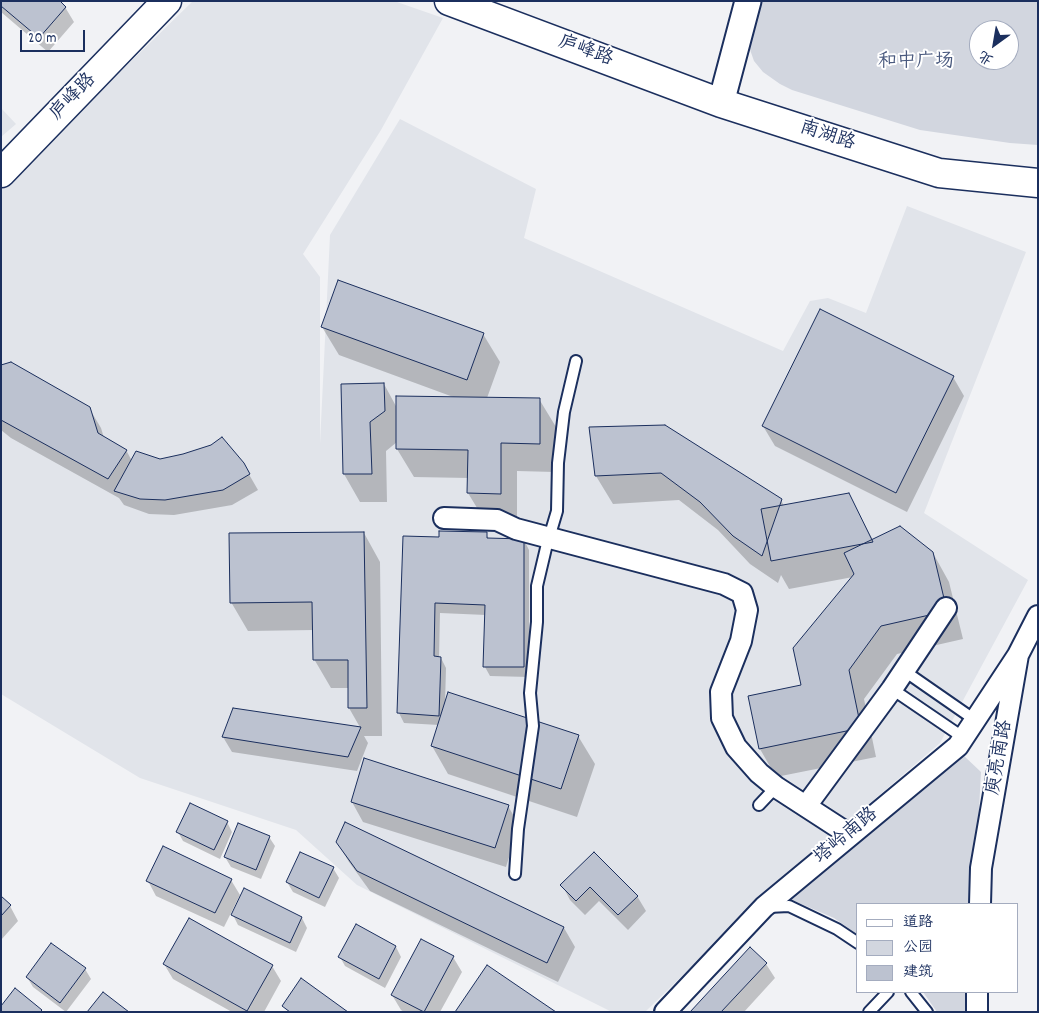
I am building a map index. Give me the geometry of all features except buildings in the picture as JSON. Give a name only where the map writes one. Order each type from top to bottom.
[{"type":"main road","name":"庐峰路","points":[[1,173],[167,1]]},
{"type":"main road","name":"庐峰路","points":[[449,1],[721,102]]},
{"type":"main road","name":"南湖路","points":[[721,102],[939,173],[1038,183]]},
{"type":"street","points":[[721,102],[748,1]]},
{"type":"street","points":[[444,518],[497,520],[516,528],[724,584],[742,593],[747,610],[741,641],[721,692],[722,718],[736,747],[759,773],[776,787],[850,835]]},
{"type":"street","points":[[806,806],[892,689],[946,608]]},
{"type":"street","name":"庾亮南路","points":[[980,903],[981,868],[1018,655],[1038,616]]},
{"type":"street","name":"塔岭南路","points":[[665,1012],[764,907],[958,746],[1018,655]]},
{"type":"street","points":[[977,993],[977,1012]]},
{"type":"lane","points":[[515,874],[518,829],[533,726],[530,693],[537,622],[538,586],[557,511],[558,463],[564,412],[576,362]]},
{"type":"lane","points":[[903,670],[975,720]]},
{"type":"lane","points":[[892,689],[964,738]]},
{"type":"lane","points":[[759,805],[776,787]]},
{"type":"lane","points":[[764,907],[789,906],[837,928],[856,942]]},
{"type":"lane","points":[[869,1012],[887,993]]},
{"type":"lane","points":[[912,993],[927,1012]]},
{"type":"shaded area","points":[[193,1],[394,1],[443,18],[381,130],[303,254],[320,277],[320,444],[330,235],[400,119],[536,189],[524,238],[783,351],[810,301],[828,298],[866,313],[907,206],[1026,252],[924,513],[1028,580],[940,743],[784,877],[645,1012],[612,1012],[357,885],[296,830],[140,778],[1,694],[1,188]]},
{"type":"shaded area","points":[[1,108],[16,124],[1,137]]},
{"type":"green space","name":"和中广场","points":[[759,1],[1038,1],[1038,145],[1010,143],[920,130],[792,90],[763,72],[754,61],[748,44]]},
{"type":"green space","points":[[962,754],[981,772],[974,903],[856,903],[856,934],[834,918],[792,900],[784,900]]},
{"type":"green space","points":[[924,993],[969,993],[968,1012],[937,1012]]}]
